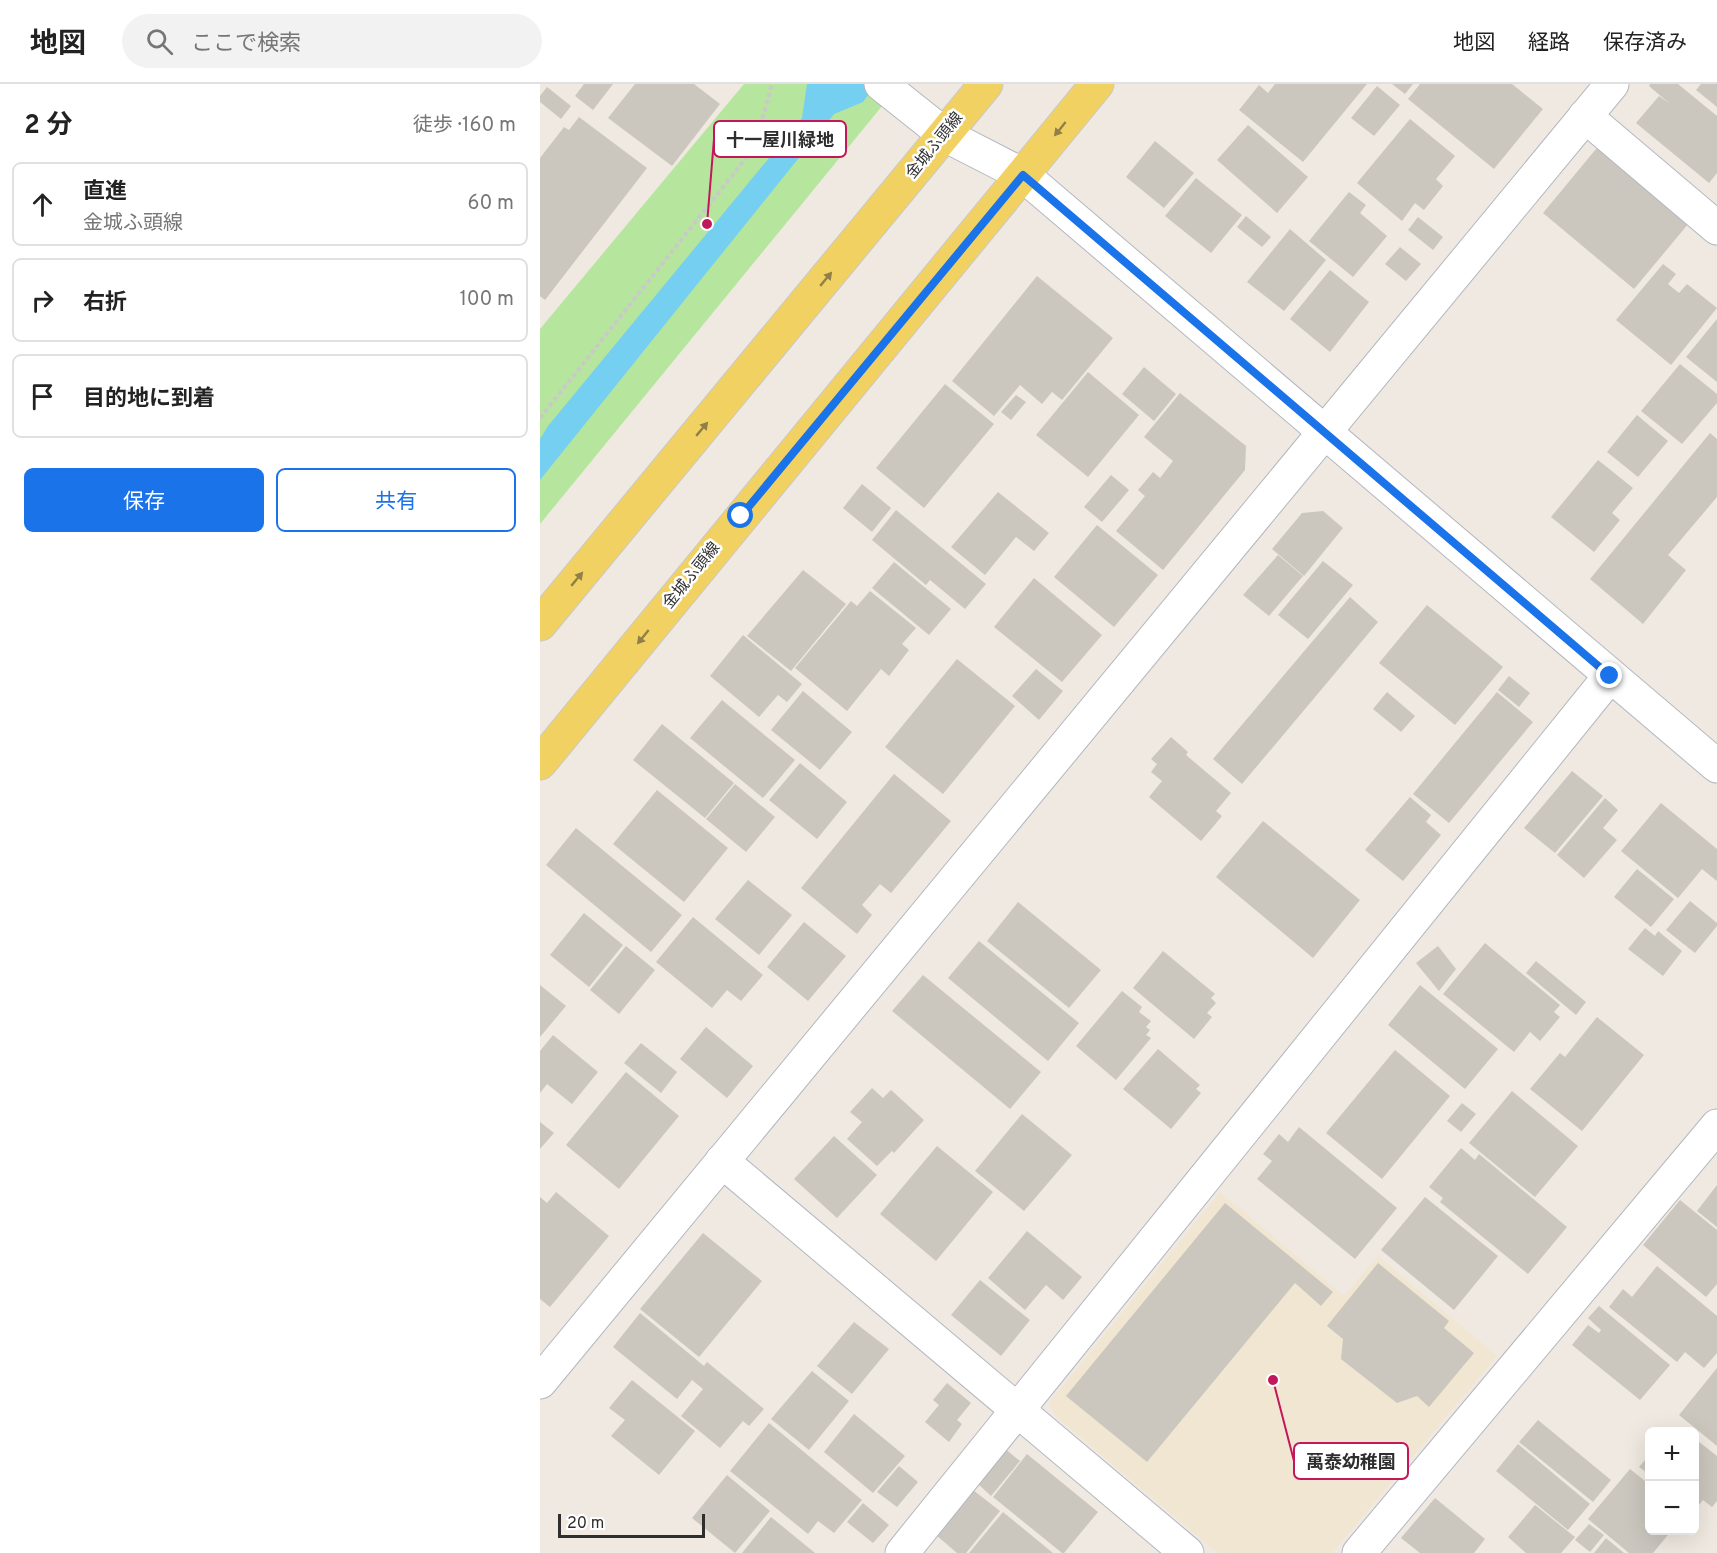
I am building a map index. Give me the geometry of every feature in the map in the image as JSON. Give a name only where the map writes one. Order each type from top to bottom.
[{"type":"main road","name":"金城ふ頭線","points":[[540,624],[986,84]]},
{"type":"main road","name":"金城ふ頭線","points":[[540,763],[1097,84]]},
{"type":"street","points":[[540,1382],[1323,431],[1612,84]]},
{"type":"street","points":[[882,85],[945,135],[1023,175],[1717,766]]},
{"type":"street","points":[[1585,116],[1717,228]]},
{"type":"street","points":[[902,1553],[1610,676]]},
{"type":"street","points":[[1359,1553],[1717,1126]]},
{"type":"street","points":[[722,1161],[1187,1553]]},
{"type":"path","points":[[540,418],[754,148],[772,84]]},
{"type":"shaded area","points":[[1220,1192],[1344,1296],[1378,1256],[1497,1356],[1332,1553],[1218,1553],[1056,1417],[1049,1403]]},
{"type":"green space","points":[[744,84],[900,84],[540,524],[540,329]]},
{"type":"water","points":[[807,84],[876,84],[863,102],[834,114],[540,480],[540,439],[548,426],[802,118]]},
{"type":"building","points":[[584,84],[613,84],[593,110],[575,96]]},
{"type":"building","points":[[635,84],[694,84],[720,104],[672,166],[608,118]]},
{"type":"building","points":[[1275,84],[1367,84],[1303,162],[1239,110],[1259,85],[1268,93]]},
{"type":"building","points":[[1392,84],[1413,84],[1405,94]]},
{"type":"building","points":[[1420,84],[1512,84],[1543,109],[1494,169],[1408,99]]},
{"type":"building","points":[[1650,84],[1678,84],[1717,116],[1717,173],[1709,183],[1636,123],[1659,96],[1670,104],[1649,86]]},
{"type":"building","points":[[1701,84],[1717,84],[1717,107],[1696,90]]},
{"type":"building","points":[[1377,86],[1400,105],[1374,136],[1351,118]]},
{"type":"building","points":[[547,87],[571,106],[561,119],[540,102],[540,96]]},
{"type":"building","points":[[579,117],[647,168],[545,300],[540,296],[540,158],[564,127],[569,130]]},
{"type":"building","points":[[1410,119],[1455,156],[1436,179],[1443,186],[1424,210],[1415,203],[1402,221],[1357,183]]},
{"type":"building","points":[[1248,125],[1308,177],[1277,213],[1217,160]]},
{"type":"building","points":[[1155,141],[1194,173],[1164,208],[1126,177]]},
{"type":"building","points":[[1596,149],[1616,153],[1694,217],[1634,289],[1543,213]]},
{"type":"building","points":[[1196,178],[1242,215],[1211,253],[1165,216]]},
{"type":"building","points":[[1349,192],[1366,205],[1360,213],[1387,236],[1353,277],[1309,241]]},
{"type":"building","points":[[1246,216],[1271,237],[1262,247],[1237,227]]},
{"type":"building","points":[[1418,217],[1443,237],[1433,250],[1408,230]]},
{"type":"building","points":[[1290,229],[1326,260],[1284,311],[1247,282]]},
{"type":"building","points":[[1400,247],[1421,264],[1406,281],[1385,264]]},
{"type":"building","points":[[1663,264],[1676,274],[1668,284],[1679,293],[1687,284],[1717,308],[1671,365],[1616,320]]},
{"type":"building","points":[[1330,270],[1369,302],[1330,352],[1290,319]]},
{"type":"building","points":[[1037,276],[1113,338],[1062,400],[1052,392],[1042,404],[1020,385],[994,416],[952,381]]},
{"type":"building","points":[[1717,319],[1717,382],[1686,357]]},
{"type":"building","points":[[1680,364],[1717,394],[1717,403],[1682,444],[1641,411]]},
{"type":"building","points":[[1144,367],[1176,394],[1154,421],[1122,394]]},
{"type":"building","points":[[1088,372],[1139,415],[1088,477],[1036,435]]},
{"type":"building","points":[[945,384],[994,424],[924,508],[876,468]]},
{"type":"building","points":[[1180,393],[1246,446],[1245,470],[1163,570],[1116,531],[1145,496],[1138,490],[1153,472],[1160,478],[1173,461],[1144,437]]},
{"type":"building","points":[[1016,395],[1026,402],[1011,420],[1001,412]]},
{"type":"building","points":[[1637,415],[1668,441],[1638,477],[1607,452]]},
{"type":"building","points":[[1710,433],[1717,439],[1717,497],[1668,555],[1686,570],[1643,624],[1590,579]]},
{"type":"building","points":[[1598,460],[1633,488],[1612,513],[1620,520],[1594,552],[1551,517]]},
{"type":"building","points":[[1111,475],[1129,490],[1102,522],[1084,507]]},
{"type":"building","points":[[862,484],[891,508],[872,532],[843,508]]},
{"type":"building","points":[[998,492],[1049,533],[1034,551],[1016,537],[985,575],[951,547]]},
{"type":"building","points":[[896,510],[986,584],[965,609],[930,580],[926,585],[872,540]]},
{"type":"building","points":[[1323,511],[1343,528],[1304,576],[1272,549],[1302,513]]},
{"type":"building","points":[[1097,525],[1158,575],[1114,627],[1054,577]]},
{"type":"building","points":[[1278,555],[1303,576],[1269,616],[1243,595]]},
{"type":"building","points":[[1323,561],[1353,585],[1308,639],[1278,615]]},
{"type":"building","points":[[894,562],[951,609],[929,635],[872,588]]},
{"type":"building","points":[[803,570],[846,604],[791,671],[747,636]]},
{"type":"building","points":[[1034,578],[1102,635],[1062,682],[994,627]]},
{"type":"building","points":[[870,591],[916,628],[902,644],[909,650],[889,676],[881,669],[847,711],[795,668],[851,601],[857,606]]},
{"type":"building","points":[[1350,597],[1378,622],[1242,784],[1213,759]]},
{"type":"building","points":[[1427,605],[1503,667],[1455,725],[1379,663]]},
{"type":"building","points":[[743,635],[802,684],[787,702],[778,695],[759,717],[710,676]]},
{"type":"building","points":[[957,659],[1015,706],[943,794],[885,747]]},
{"type":"building","points":[[1036,669],[1063,691],[1039,720],[1012,696]]},
{"type":"building","points":[[1509,676],[1530,693],[1519,707],[1498,690]]},
{"type":"building","points":[[803,691],[852,732],[820,770],[771,730]]},
{"type":"building","points":[[1387,692],[1415,716],[1401,732],[1373,709]]},
{"type":"building","points":[[1497,692],[1533,722],[1449,823],[1413,794]]},
{"type":"building","points":[[722,700],[795,760],[763,798],[690,738]]},
{"type":"building","points":[[662,724],[734,783],[705,818],[633,760]]},
{"type":"building","points":[[1171,737],[1188,752],[1186,755],[1231,793],[1216,811],[1222,816],[1201,841],[1149,797],[1162,781],[1151,772],[1157,764],[1151,759]]},
{"type":"building","points":[[800,763],[847,802],[817,839],[769,800]]},
{"type":"building","points":[[1572,771],[1603,796],[1555,853],[1524,828]]},
{"type":"building","points":[[894,774],[951,821],[891,893],[880,884],[862,905],[872,915],[857,934],[801,888]]},
{"type":"building","points":[[735,784],[775,817],[746,852],[706,819]]},
{"type":"building","points":[[657,790],[728,848],[684,902],[613,844]]},
{"type":"building","points":[[1410,797],[1431,815],[1426,822],[1441,835],[1403,881],[1365,850]]},
{"type":"building","points":[[1605,798],[1618,810],[1603,828],[1617,840],[1584,878],[1557,855]]},
{"type":"building","points":[[1661,803],[1717,849],[1717,881],[1702,869],[1678,898],[1621,851]]},
{"type":"building","points":[[1263,821],[1360,900],[1313,958],[1216,877]]},
{"type":"building","points":[[576,828],[682,915],[651,952],[546,865]]},
{"type":"building","points":[[1637,869],[1674,899],[1651,927],[1614,897]]},
{"type":"building","points":[[748,880],[792,915],[759,955],[715,919]]},
{"type":"building","points":[[1690,901],[1717,923],[1695,953],[1666,930]]},
{"type":"building","points":[[1018,902],[1101,970],[1069,1008],[987,941]]},
{"type":"building","points":[[584,913],[623,945],[589,987],[550,955]]},
{"type":"building","points":[[693,917],[763,975],[741,1001],[727,990],[712,1008],[656,962]]},
{"type":"building","points":[[804,922],[846,956],[808,1001],[767,967]]},
{"type":"building","points":[[1645,928],[1655,936],[1658,931],[1682,951],[1663,976],[1628,949]]},
{"type":"building","points":[[979,941],[1079,1023],[1048,1061],[948,978]]},
{"type":"building","points":[[1485,943],[1560,1005],[1554,1012],[1560,1017],[1540,1041],[1530,1032],[1514,1052],[1443,994]]},
{"type":"building","points":[[626,946],[655,970],[619,1014],[590,990]]},
{"type":"building","points":[[1438,946],[1456,969],[1439,991],[1416,963]]},
{"type":"building","points":[[1163,951],[1215,994],[1211,998],[1216,1003],[1207,1013],[1212,1017],[1194,1039],[1133,988]]},
{"type":"building","points":[[1536,961],[1586,1002],[1576,1015],[1526,973]]},
{"type":"building","points":[[923,975],[1041,1072],[1010,1109],[892,1011]]},
{"type":"building","points":[[540,985],[566,1006],[540,1037]]},
{"type":"building","points":[[1420,985],[1498,1049],[1465,1089],[1388,1025]]},
{"type":"building","points":[[1122,991],[1142,1007],[1139,1012],[1151,1021],[1146,1027],[1150,1030],[1146,1035],[1151,1038],[1116,1080],[1076,1046]]},
{"type":"building","points":[[1597,1017],[1644,1055],[1582,1131],[1530,1089],[1560,1053],[1565,1057]]},
{"type":"building","points":[[706,1027],[753,1066],[727,1098],[680,1059]]},
{"type":"building","points":[[553,1035],[598,1072],[572,1104],[547,1084],[540,1093],[540,1051]]},
{"type":"building","points":[[641,1043],[677,1072],[661,1093],[624,1063]]},
{"type":"building","points":[[1158,1049],[1200,1085],[1196,1089],[1201,1093],[1171,1129],[1123,1089]]},
{"type":"building","points":[[1395,1050],[1450,1096],[1382,1179],[1326,1133]]},
{"type":"building","points":[[626,1072],[679,1116],[619,1189],[566,1145]]},
{"type":"building","points":[[872,1088],[883,1098],[891,1090],[924,1120],[894,1153],[892,1151],[877,1166],[847,1139],[862,1122],[850,1112]]},
{"type":"building","points":[[1512,1091],[1578,1146],[1535,1197],[1469,1143]]},
{"type":"building","points":[[1462,1103],[1476,1114],[1461,1132],[1447,1121]]},
{"type":"building","points":[[1022,1114],[1072,1155],[1024,1211],[975,1171]]},
{"type":"building","points":[[540,1122],[554,1133],[540,1149]]},
{"type":"building","points":[[1299,1127],[1397,1208],[1355,1259],[1257,1179],[1272,1161],[1263,1154],[1279,1134],[1288,1142]]},
{"type":"building","points":[[834,1136],[877,1175],[837,1218],[794,1179]]},
{"type":"building","points":[[937,1146],[993,1192],[936,1261],[880,1214]]},
{"type":"building","points":[[1461,1148],[1475,1160],[1479,1154],[1567,1227],[1528,1274],[1440,1202],[1443,1198],[1429,1187]]},
{"type":"building","points":[[1717,1185],[1717,1227],[1697,1211]]},
{"type":"building","points":[[556,1192],[609,1236],[550,1307],[540,1299],[540,1197],[547,1203]]},
{"type":"building","points":[[1425,1197],[1498,1256],[1454,1310],[1381,1250]]},
{"type":"building","points":[[1680,1200],[1717,1230],[1717,1284],[1706,1297],[1643,1245]]},
{"type":"building","points":[[1225,1203],[1333,1292],[1321,1306],[1295,1283],[1147,1462],[1066,1396]]},
{"type":"building","points":[[1027,1231],[1082,1277],[1063,1300],[1046,1285],[1025,1310],[988,1278]]},
{"type":"building","points":[[703,1233],[762,1281],[699,1357],[640,1309]]},
{"type":"building","points":[[1378,1263],[1449,1321],[1444,1328],[1474,1353],[1429,1407],[1417,1396],[1397,1403],[1341,1359],[1343,1339],[1327,1326]]},
{"type":"building","points":[[1657,1266],[1717,1316],[1717,1353],[1704,1368],[1685,1352],[1677,1362],[1609,1307],[1623,1289],[1632,1297]]},
{"type":"building","points":[[980,1280],[1030,1320],[1001,1356],[951,1315]]},
{"type":"building","points":[[1599,1306],[1670,1365],[1640,1400],[1572,1345],[1588,1325],[1599,1333],[1601,1330],[1588,1318]]},
{"type":"building","points":[[640,1313],[704,1366],[707,1362],[764,1409],[749,1426],[743,1421],[720,1448],[681,1416],[703,1389],[692,1380],[677,1399],[613,1347]]},
{"type":"building","points":[[854,1322],[889,1349],[852,1394],[817,1366]]},
{"type":"building","points":[[1717,1368],[1717,1446],[1699,1431],[1699,1427],[1694,1427],[1679,1415]]},
{"type":"building","points":[[812,1371],[849,1401],[809,1450],[771,1419]]},
{"type":"building","points":[[632,1380],[695,1431],[659,1475],[611,1436],[625,1420],[609,1408]]},
{"type":"building","points":[[947,1383],[971,1403],[957,1420],[962,1424],[949,1442],[925,1422],[939,1405],[933,1400]]},
{"type":"building","points":[[854,1414],[905,1456],[873,1493],[824,1452]]},
{"type":"building","points":[[1538,1420],[1611,1480],[1593,1502],[1519,1442]]},
{"type":"building","points":[[769,1423],[862,1500],[834,1533],[818,1521],[808,1534],[730,1471]]},
{"type":"building","points":[[1699,1442],[1717,1456],[1717,1501],[1712,1507],[1703,1500],[1699,1505]]},
{"type":"building","points":[[1518,1444],[1590,1504],[1568,1530],[1496,1471]]},
{"type":"building","points":[[1004,1448],[1020,1461],[991,1496],[976,1482]]},
{"type":"building","points":[[1027,1454],[1098,1512],[1064,1553],[993,1497]]},
{"type":"building","points":[[1645,1460],[1645,1471],[1639,1467]]},
{"type":"building","points":[[899,1466],[918,1482],[897,1507],[877,1492]]},
{"type":"building","points":[[1630,1469],[1645,1481],[1645,1535],[1668,1535],[1653,1553],[1629,1553],[1588,1519]]},
{"type":"building","points":[[727,1475],[770,1511],[735,1553],[692,1518]]},
{"type":"building","points":[[973,1490],[1000,1511],[966,1553],[957,1553],[936,1535]]},
{"type":"building","points":[[1435,1498],[1485,1539],[1474,1553],[1420,1553],[1401,1538]]},
{"type":"building","points":[[863,1503],[889,1525],[873,1543],[847,1522]]},
{"type":"building","points":[[1535,1505],[1575,1537],[1561,1553],[1526,1553],[1508,1537]]},
{"type":"building","points":[[1003,1512],[1053,1553],[969,1553]]},
{"type":"building","points":[[771,1517],[815,1553],[742,1553]]},
{"type":"building","points":[[1589,1524],[1604,1535],[1590,1552],[1575,1540]]},
{"type":"building","points":[[1606,1538],[1624,1553],[1594,1553]]},
{"type":"place","name":"十一屋川緑地","points":[[707,224]]},
{"type":"place","name":"萬泰幼稚園","points":[[1273,1380]]},
{"type":"route","points":[[741,516],[1023,175],[1610,676]]}]
